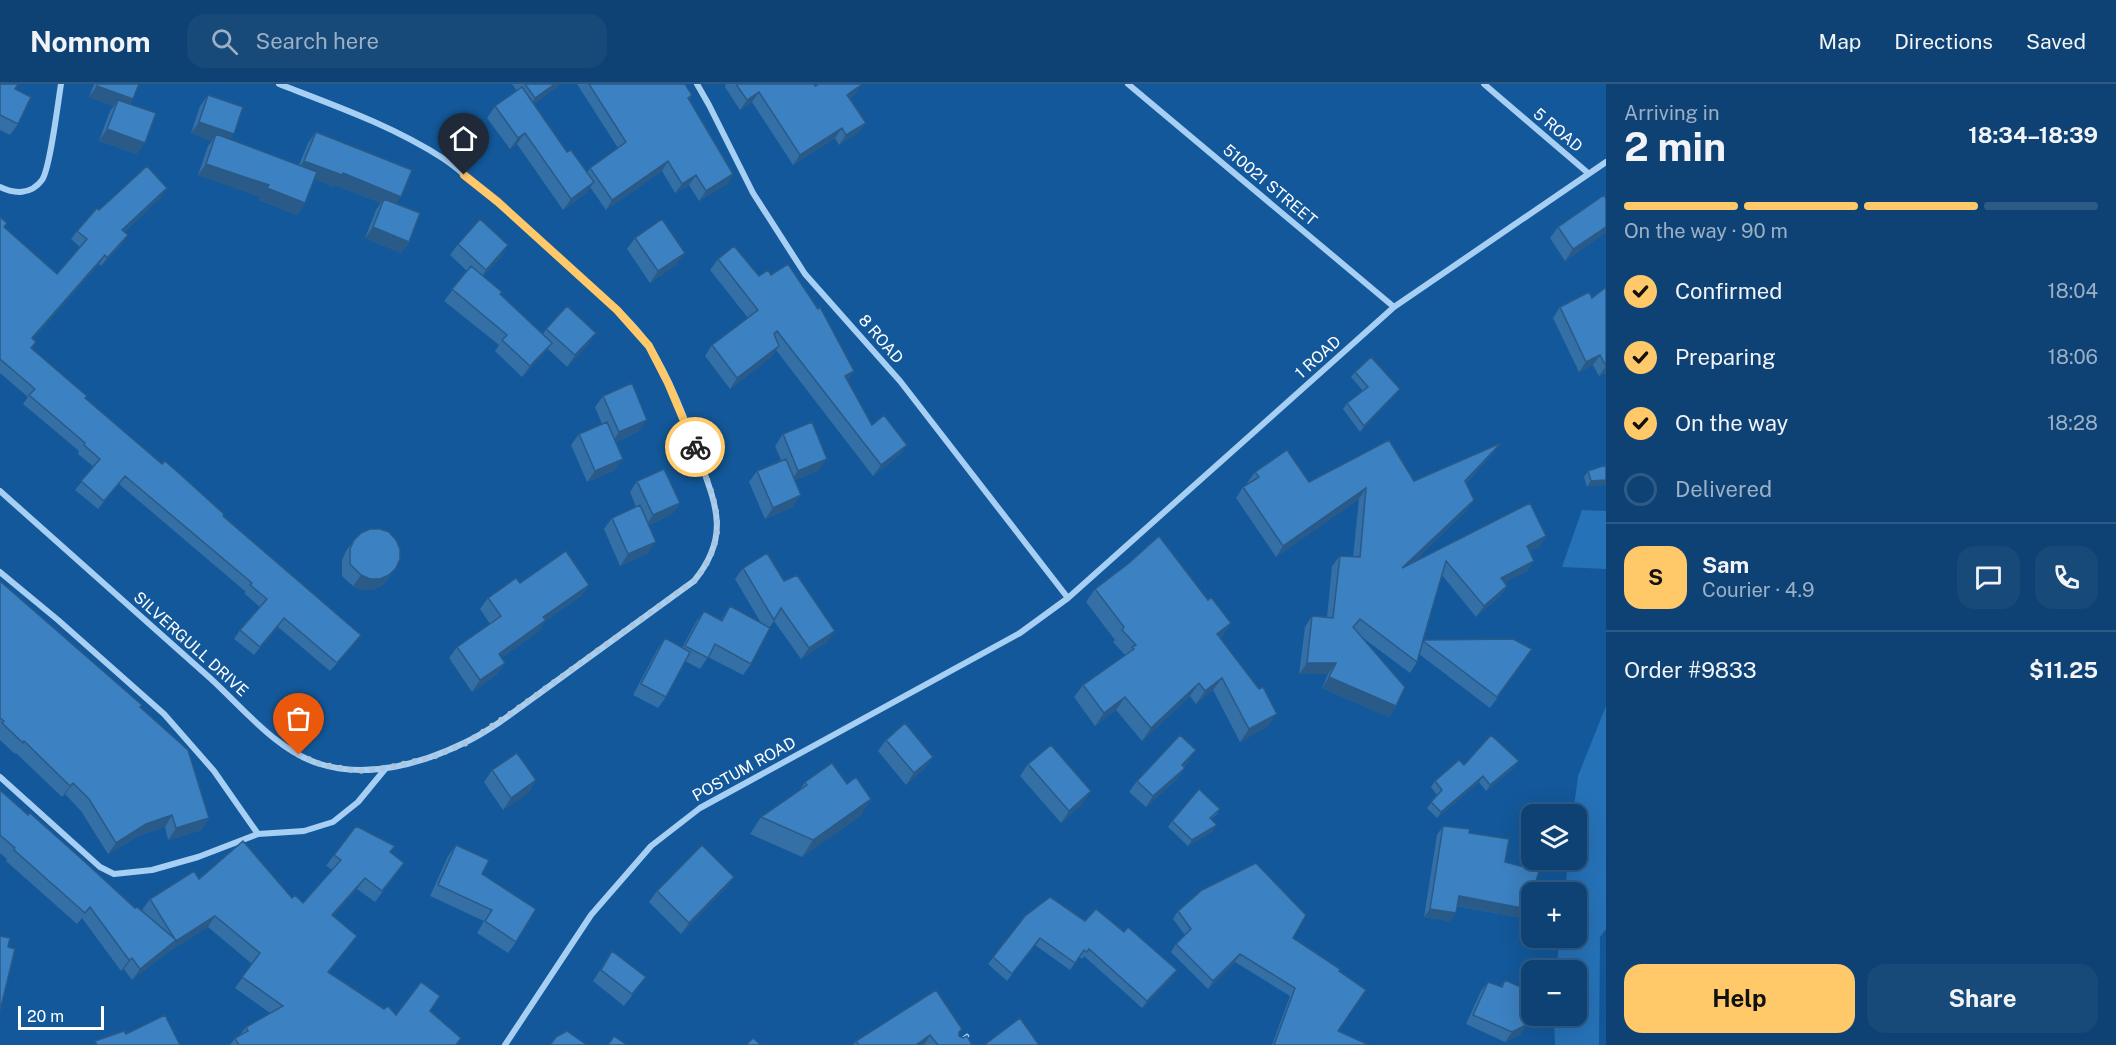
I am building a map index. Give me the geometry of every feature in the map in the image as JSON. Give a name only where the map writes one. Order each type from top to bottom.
[{"type":"street","points":[[0,187],[19,193],[30,190],[43,180],[61,84]]},
{"type":"street","name":"SILVERGULL DRIVE","points":[[0,490],[261,726],[299,755],[320,764],[358,771],[386,768],[433,757],[466,743],[513,712],[687,586],[706,567],[716,544],[718,524],[712,494],[668,383],[649,346],[617,310],[498,202],[447,161],[411,139],[370,119],[279,84]]},
{"type":"street","name":"8 ROAD","points":[[697,84],[710,105],[753,193],[805,274],[900,381],[1068,598]]},
{"type":"street","name":"510021 STREET","points":[[1128,84],[1394,307]]},
{"type":"street","name":"5 ROAD","points":[[1484,84],[1588,173]]},
{"type":"street","name":"1 ROAD","points":[[1068,598],[1394,307],[1606,162]]},
{"type":"street","points":[[0,572],[164,714],[214,771],[258,834]]},
{"type":"street","name":"POSTUM ROAD","points":[[505,1045],[591,915],[651,846],[700,808],[1020,633],[1068,598]]},
{"type":"street","points":[[0,777],[100,867],[114,874],[162,867],[198,857],[258,834],[304,831],[333,822],[358,802],[386,768]]},
{"type":"lane","points":[[955,1045],[967,1036]]},
{"type":"shaded area","points":[[1582,510],[1606,511],[1606,569],[1562,567]]},
{"type":"shaded area","points":[[1606,706],[1606,929],[1600,937],[1599,1045],[1555,1045],[1554,1026],[1587,1026],[1587,960],[1557,960],[1559,948],[1587,948],[1587,882],[1566,882],[1567,870],[1587,870],[1587,804],[1574,804],[1578,776]]},
{"type":"building","points":[[0,84],[18,84],[15,89],[31,97],[18,124],[0,115]]},
{"type":"building","points":[[98,84],[139,84],[133,99],[97,86]]},
{"type":"building","points":[[525,84],[555,84],[535,98]]},
{"type":"building","points":[[589,84],[685,84],[692,95],[688,98],[733,174],[706,191],[696,175],[682,184],[668,161],[612,200],[590,168],[626,142]]},
{"type":"building","points":[[736,84],[814,84],[815,86],[819,84],[861,84],[847,95],[866,123],[846,135],[842,128],[800,155],[759,92],[747,100]]},
{"type":"building","points":[[522,87],[567,152],[571,150],[594,182],[571,199],[525,133],[518,138],[495,106]]},
{"type":"building","points":[[208,95],[243,107],[234,134],[199,122]]},
{"type":"building","points":[[118,100],[156,113],[145,143],[107,129]]},
{"type":"building","points":[[316,132],[412,170],[401,197],[343,173],[342,175],[304,161]]},
{"type":"building","points":[[216,134],[317,172],[305,203],[267,188],[269,185],[206,164]]},
{"type":"building","points":[[147,166],[167,188],[122,230],[128,235],[107,258],[105,255],[32,338],[36,342],[31,348],[162,464],[165,461],[224,514],[223,516],[361,635],[337,663],[284,618],[260,647],[240,630],[267,599],[250,585],[252,583],[125,476],[104,501],[81,481],[100,459],[84,445],[85,443],[29,395],[35,389],[0,359],[0,217],[7,223],[4,227],[57,274],[87,239],[77,231],[97,208],[99,210]]},
{"type":"building","points":[[1604,195],[1606,227],[1573,249],[1558,227]]},
{"type":"building","points":[[384,199],[420,213],[409,242],[373,227]]},
{"type":"building","points":[[480,219],[508,245],[486,270],[458,244]]},
{"type":"building","points":[[662,219],[685,253],[658,271],[635,238]]},
{"type":"building","points":[[734,246],[759,276],[768,270],[771,275],[788,264],[818,309],[820,307],[854,371],[845,376],[872,425],[884,415],[907,445],[881,465],[777,331],[774,334],[779,346],[737,378],[712,345],[758,310],[718,259]]},
{"type":"building","points":[[471,266],[502,292],[500,294],[552,343],[530,366],[502,340],[507,335],[452,289]]},
{"type":"building","points":[[1606,287],[1606,366],[1600,355],[1586,362],[1560,307],[1589,292],[1592,298]]},
{"type":"building","points":[[567,306],[596,333],[575,355],[546,329]]},
{"type":"building","points":[[1371,357],[1400,389],[1364,426],[1347,403],[1368,387],[1355,372]]},
{"type":"building","points":[[632,383],[647,420],[619,432],[603,396]]},
{"type":"building","points":[[607,422],[623,459],[595,471],[579,434]]},
{"type":"building","points":[[812,422],[827,459],[798,471],[783,434]]},
{"type":"building","points":[[1389,440],[1414,481],[1501,443],[1465,481],[1474,500],[1402,568],[1530,503],[1546,536],[1527,546],[1534,561],[1501,578],[1507,586],[1484,606],[1446,561],[1423,640],[1513,639],[1532,649],[1497,697],[1423,641],[1417,662],[1360,619],[1353,627],[1405,687],[1396,706],[1329,677],[1336,663],[1307,663],[1312,616],[1333,618],[1340,556],[1360,557],[1366,488],[1283,546],[1243,487],[1259,477],[1255,472],[1287,450],[1309,482]]},
{"type":"building","points":[[786,459],[801,495],[773,508],[757,471]]},
{"type":"building","points":[[1606,465],[1606,480],[1591,481],[1588,471]]},
{"type":"building","points":[[664,469],[680,503],[653,515],[637,481]]},
{"type":"building","points":[[640,505],[656,542],[628,554],[612,518]]},
{"type":"building","points":[[370,529],[389,532],[400,549],[400,559],[396,568],[389,575],[380,579],[370,579],[361,575],[350,564],[350,549],[354,540],[361,533]]},
{"type":"building","points":[[1159,536],[1208,600],[1211,597],[1231,623],[1217,634],[1259,689],[1263,687],[1277,714],[1249,729],[1222,678],[1205,691],[1199,683],[1151,728],[1125,697],[1104,713],[1083,685],[1134,649],[1132,647],[1136,645],[1122,630],[1124,627],[1095,589]]},
{"type":"building","points":[[566,551],[589,585],[543,617],[546,620],[499,654],[505,663],[480,680],[457,647],[501,616],[488,598],[516,578],[520,583]]},
{"type":"building","points":[[767,553],[784,581],[797,575],[835,631],[809,648],[781,608],[774,620],[743,568]]},
{"type":"building","points":[[0,581],[142,705],[140,707],[188,750],[209,818],[176,828],[172,815],[146,824],[116,843],[89,799],[73,783],[70,786],[2,723],[4,721],[0,718]]},
{"type":"building","points":[[730,606],[770,628],[751,664],[715,644],[708,658],[685,646],[704,611],[722,621]]},
{"type":"building","points":[[665,638],[690,652],[666,697],[641,684]]},
{"type":"building","points":[[905,723],[933,757],[914,773],[886,740]]},
{"type":"building","points":[[1180,735],[1196,750],[1182,765],[1185,768],[1153,796],[1137,781]]},
{"type":"building","points":[[1491,735],[1519,761],[1490,785],[1483,776],[1441,812],[1431,802],[1442,790],[1435,781],[1459,760],[1464,765]]},
{"type":"building","points":[[1051,745],[1091,791],[1069,811],[1028,764]]},
{"type":"building","points":[[517,753],[536,780],[511,798],[492,770]]},
{"type":"building","points":[[832,763],[847,784],[856,777],[871,799],[813,840],[761,817],[807,785],[805,782]]},
{"type":"building","points":[[1199,789],[1220,809],[1210,818],[1217,825],[1192,840],[1172,821]]},
{"type":"building","points":[[0,790],[28,815],[30,813],[135,908],[137,907],[176,940],[140,969],[132,958],[129,960],[90,907],[85,913],[0,835]]},
{"type":"building","points":[[356,826],[395,846],[390,852],[404,863],[382,891],[365,878],[332,915],[357,936],[328,972],[384,1009],[388,1006],[396,1015],[421,982],[440,996],[430,1011],[461,1038],[456,1045],[239,1045],[235,1038],[248,1031],[246,1027],[283,1006],[242,977],[260,953],[215,916],[176,941],[150,899],[194,871],[199,879],[243,841],[292,898],[295,895],[303,903],[341,860],[334,855]]},
{"type":"building","points":[[1443,826],[1470,829],[1469,833],[1509,839],[1505,862],[1521,866],[1521,870],[1539,871],[1536,882],[1521,882],[1521,908],[1459,896],[1456,913],[1430,909]]},
{"type":"building","points":[[456,845],[489,860],[482,874],[536,909],[516,942],[485,921],[492,910],[438,885]]},
{"type":"building","points":[[702,845],[734,877],[689,923],[657,891]]},
{"type":"building","points":[[1256,863],[1306,915],[1293,938],[1340,969],[1339,971],[1366,990],[1338,1031],[1366,1045],[1274,1045],[1295,988],[1240,954],[1213,981],[1176,944],[1191,929],[1178,911],[1202,890]]},
{"type":"building","points":[[1050,897],[1085,921],[1096,909],[1124,932],[1128,927],[1177,970],[1147,1001],[1089,949],[1087,952],[1084,950],[1075,963],[1040,938],[1012,974],[993,957],[1025,916]]},
{"type":"building","points":[[0,936],[10,938],[8,947],[15,949],[0,1011]]},
{"type":"building","points":[[612,951],[646,977],[632,994],[601,970]]},
{"type":"building","points":[[1505,980],[1521,987],[1521,1026],[1524,1026],[1512,1032],[1473,1015],[1488,982],[1502,987]]},
{"type":"building","points":[[936,990],[962,1029],[959,1036],[963,1038],[967,1036],[972,1045],[938,1045],[930,1035],[916,1045],[859,1045],[856,1041]]},
{"type":"building","points":[[165,1015],[180,1045],[97,1045],[95,1041],[124,1031],[126,1034]]},
{"type":"building","points":[[1020,1018],[1039,1045],[984,1045]]},
{"type":"building","points":[[567,1031],[587,1045],[550,1045],[556,1037]]},
{"type":"building","points":[[614,1036],[627,1045],[608,1045]]},
{"type":"building","points":[[753,1038],[761,1045],[746,1045]]},
{"type":"way so far","points":[[299,755],[320,764],[358,771],[386,768],[433,757],[466,743],[513,712],[694,581],[706,567],[716,544],[718,524],[712,494],[695,447]]},
{"type":"route","points":[[464,175],[498,202],[617,310],[649,346],[668,383],[695,447]]}]
